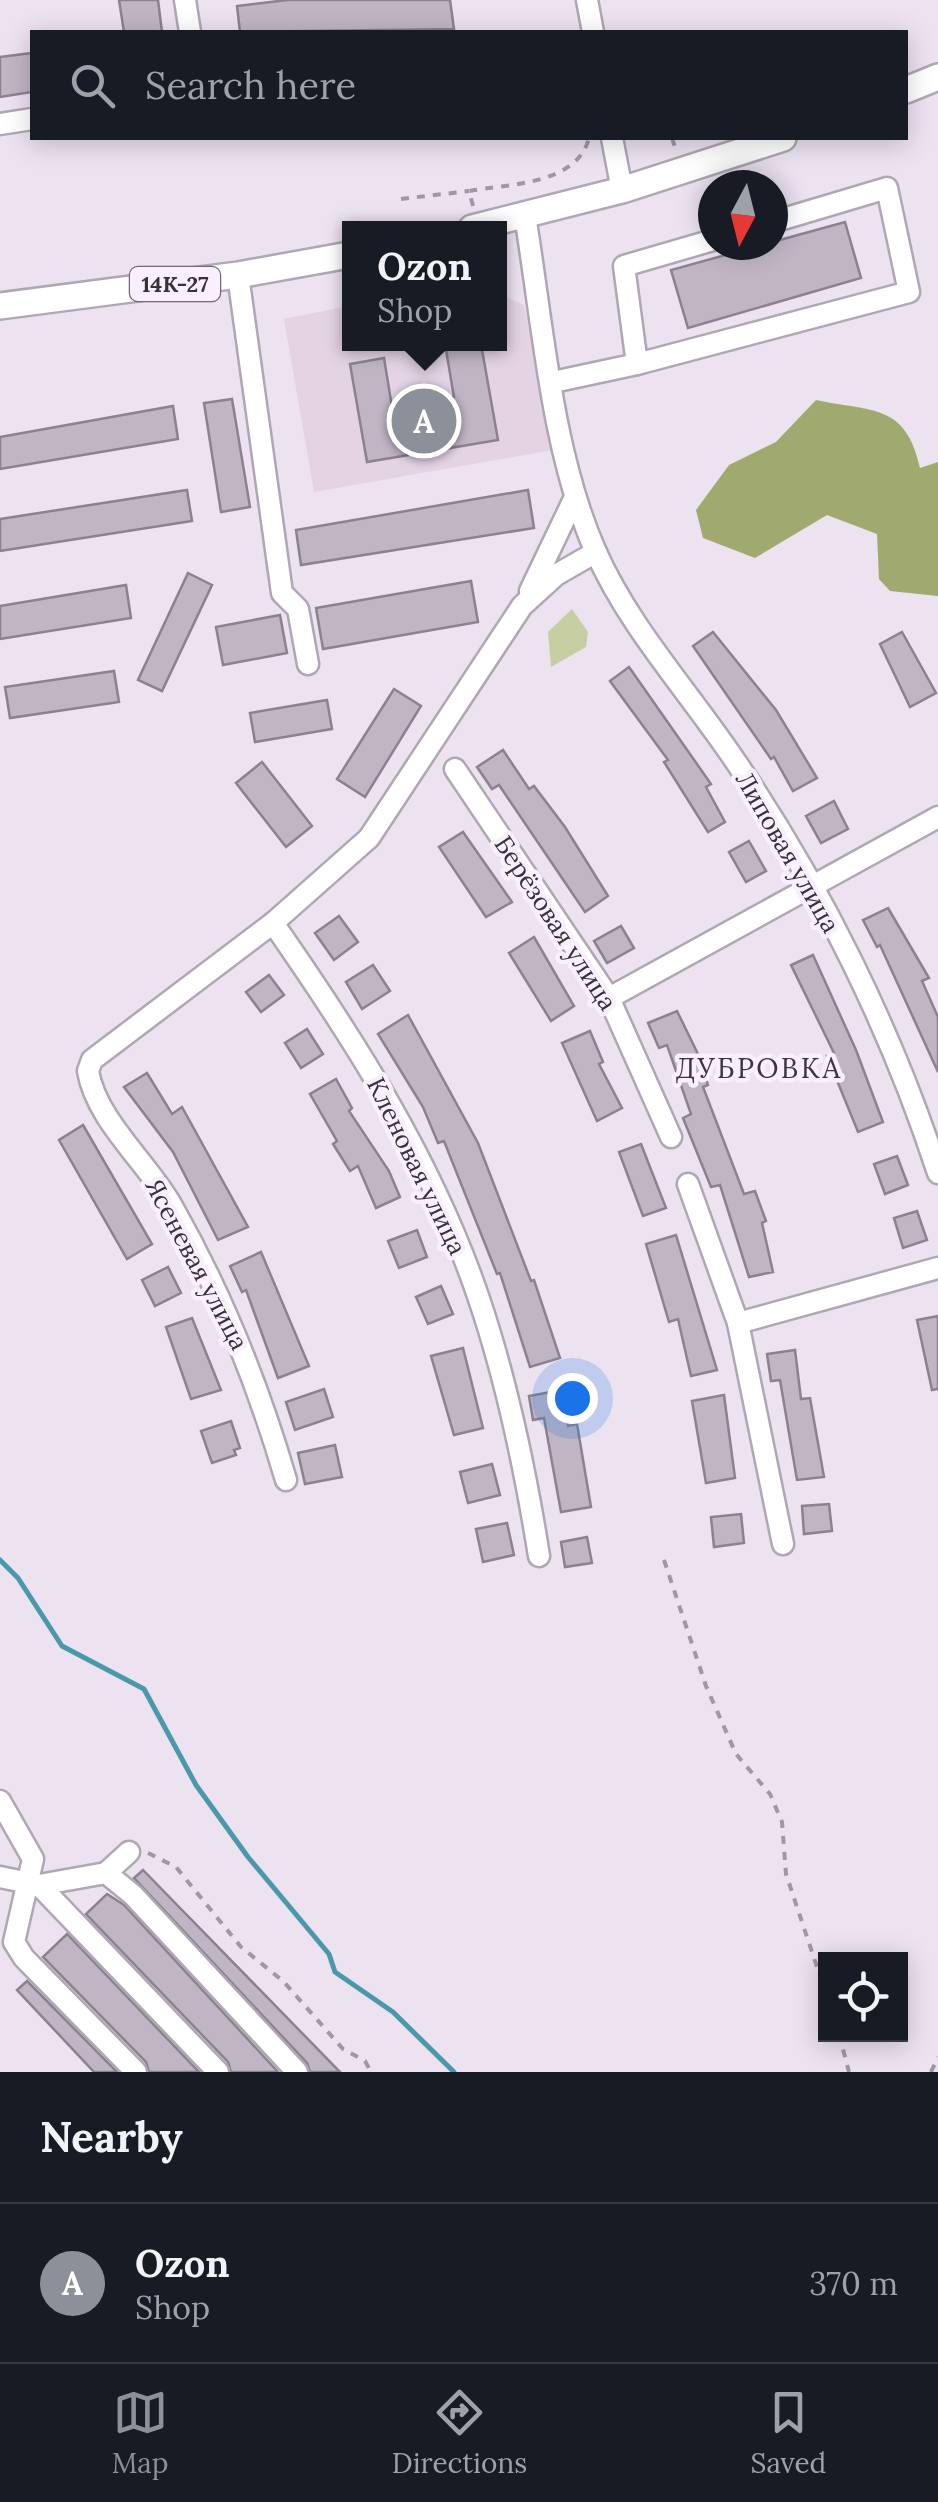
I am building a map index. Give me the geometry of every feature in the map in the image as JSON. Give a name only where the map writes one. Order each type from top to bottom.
[{"type":"main road","points":[[908,89],[938,77]]},
{"type":"main road","points":[[504,221],[622,190],[777,140]]},
{"type":"main road","name":"14К-27","points":[[0,306],[238,275],[342,256]]},
{"type":"street","points":[[186,0],[190,30]]},
{"type":"street","points":[[587,0],[593,30]]},
{"type":"street","points":[[0,124],[30,119]]},
{"type":"street","points":[[612,140],[622,190]]},
{"type":"street","points":[[553,382],[637,364],[909,292],[887,188],[788,218]]},
{"type":"street","name":"Липовая улица","points":[[525,216],[575,497],[596,552],[630,613],[740,767],[812,886],[910,1088],[938,1173]]},
{"type":"street","points":[[637,364],[624,266],[698,244]]},
{"type":"street","points":[[238,275],[282,592],[298,610],[308,664]]},
{"type":"street","points":[[273,923],[369,838],[522,606],[575,497]]},
{"type":"street","points":[[522,606],[556,576],[596,552]]},
{"type":"street","name":"Берёзовая улица","points":[[455,769],[609,998],[671,1137]]},
{"type":"street","points":[[609,998],[938,817]]},
{"type":"street","name":"Ясеневая улица","points":[[273,923],[92,1060],[90,1084],[171,1202],[228,1313],[261,1395],[286,1480]]},
{"type":"street","name":"Кленовая улица","points":[[273,923],[366,1061],[444,1210],[478,1295],[503,1377],[539,1556]]},
{"type":"street","points":[[688,1184],[738,1323],[783,1544]]},
{"type":"street","points":[[738,1323],[938,1268]]},
{"type":"street","points":[[0,1801],[33,1859],[31,1884],[14,1942],[24,1958],[136,2072]]},
{"type":"street","points":[[0,1877],[31,1884],[106,1873],[128,1852]]},
{"type":"street","points":[[106,1873],[134,1895],[297,2072]]},
{"type":"street","points":[[31,1884],[218,2072]]},
{"type":"path","points":[[402,199],[549,176],[573,166],[588,140]]},
{"type":"path","points":[[469,191],[474,221]]},
{"type":"path","points":[[664,1560],[706,1686],[736,1754],[770,1794],[782,1822],[786,1874],[818,1970]]},
{"type":"path","points":[[128,1852],[147,1853],[176,1867],[241,1947],[283,1981],[343,2049],[365,2061],[371,2072]]},
{"type":"path","points":[[841,2042],[849,2072]]},
{"type":"path","points":[[932,2072],[938,2057]]},
{"type":"shaded area","points":[[507,298],[524,305],[553,450],[314,492],[284,319],[342,307],[342,351],[507,351]]},
{"type":"green space","points":[[816,400],[884,414],[906,432],[920,468],[938,462],[938,596],[890,591],[879,579],[877,534],[827,515],[755,558],[703,538],[696,510],[729,465],[776,442]]},
{"type":"green space","points":[[572,609],[588,632],[586,647],[551,667],[548,632]]},
{"type":"building","points":[[119,0],[158,0],[162,30],[124,30]]},
{"type":"building","points":[[287,0],[450,0],[454,29],[240,30],[237,6]]},
{"type":"building","points":[[30,53],[30,92],[0,97],[0,57]]},
{"type":"building","points":[[845,222],[861,278],[688,328],[671,270],[707,260],[788,260],[788,238]]},
{"type":"building","points":[[446,351],[482,351],[498,440],[367,462],[350,364],[384,358],[392,407],[454,397]]},
{"type":"building","points":[[232,399],[250,507],[221,512],[204,403]]},
{"type":"building","points":[[173,406],[178,439],[0,469],[0,437]]},
{"type":"building","points":[[187,490],[192,521],[0,551],[0,519]]},
{"type":"building","points":[[528,490],[534,528],[301,565],[296,530]]},
{"type":"building","points":[[188,573],[212,585],[162,691],[138,680]]},
{"type":"building","points":[[471,581],[478,622],[323,649],[316,608]]},
{"type":"building","points":[[126,585],[131,618],[0,639],[0,606]]},
{"type":"building","points":[[280,615],[287,653],[223,665],[216,627]]},
{"type":"building","points":[[713,632],[776,710],[817,778],[793,791],[774,757],[771,759],[693,646]]},
{"type":"building","points":[[902,632],[936,693],[910,707],[880,644]]},
{"type":"building","points":[[629,667],[711,784],[706,787],[725,822],[708,832],[664,762],[668,760],[610,681]]},
{"type":"building","points":[[114,671],[119,702],[10,718],[5,687]]},
{"type":"building","points":[[394,689],[421,706],[365,797],[337,779]]},
{"type":"building","points":[[327,700],[332,729],[255,742],[250,713]]},
{"type":"building","points":[[503,750],[529,789],[534,786],[565,827],[608,896],[585,912],[499,785],[492,789],[477,767]]},
{"type":"building","points":[[262,762],[312,826],[286,847],[236,783]]},
{"type":"building","points":[[834,801],[848,829],[821,843],[806,816]]},
{"type":"building","points":[[463,832],[512,902],[486,917],[439,847]]},
{"type":"building","points":[[749,841],[766,871],[746,882],[729,852]]},
{"type":"building","points":[[888,908],[929,978],[922,981],[938,1017],[938,1072],[880,945],[877,947],[863,920]]},
{"type":"building","points":[[339,916],[358,942],[334,960],[315,933]]},
{"type":"building","points":[[621,926],[634,948],[607,963],[594,941]]},
{"type":"building","points":[[534,937],[574,1006],[551,1021],[509,953]]},
{"type":"building","points":[[813,955],[883,1122],[858,1132],[827,1056],[834,1053],[791,965]]},
{"type":"building","points":[[373,965],[390,991],[362,1009],[346,982]]},
{"type":"building","points":[[269,975],[284,995],[261,1012],[246,992]]},
{"type":"building","points":[[677,1011],[697,1052],[708,1085],[703,1087],[744,1194],[755,1191],[766,1221],[762,1223],[773,1272],[749,1277],[720,1185],[711,1187],[683,1118],[691,1114],[667,1045],[659,1048],[648,1023]]},
{"type":"building","points":[[408,1015],[478,1143],[531,1281],[534,1280],[560,1358],[530,1367],[500,1273],[497,1274],[444,1141],[438,1143],[423,1107],[378,1034]]},
{"type":"building","points":[[307,1029],[323,1054],[301,1068],[285,1043]]},
{"type":"building","points":[[590,1031],[603,1062],[599,1064],[622,1108],[597,1121],[562,1043]]},
{"type":"building","points":[[147,1073],[172,1114],[182,1107],[248,1227],[218,1240],[173,1152],[124,1087]]},
{"type":"building","points":[[336,1079],[352,1108],[349,1111],[389,1171],[400,1197],[376,1208],[358,1166],[350,1171],[310,1094]]},
{"type":"building","points":[[83,1125],[152,1244],[127,1259],[59,1140]]},
{"type":"building","points":[[641,1144],[666,1208],[643,1216],[619,1152]]},
{"type":"building","points":[[897,1156],[908,1185],[885,1194],[874,1164]]},
{"type":"building","points":[[917,1211],[927,1240],[903,1248],[894,1218]]},
{"type":"building","points":[[417,1230],[427,1257],[399,1268],[388,1241]]},
{"type":"building","points":[[676,1235],[717,1370],[691,1376],[678,1319],[669,1322],[646,1244]]},
{"type":"building","points":[[261,1252],[309,1366],[278,1378],[246,1290],[242,1292],[230,1266]]},
{"type":"building","points":[[168,1267],[181,1293],[155,1306],[142,1280]]},
{"type":"building","points":[[441,1286],[453,1314],[428,1324],[416,1297]]},
{"type":"building","points":[[938,1316],[938,1389],[932,1390],[917,1320]]},
{"type":"building","points":[[192,1318],[221,1390],[191,1399],[166,1327]]},
{"type":"building","points":[[463,1348],[483,1428],[454,1435],[431,1356]]},
{"type":"building","points":[[795,1350],[801,1399],[810,1398],[824,1477],[797,1480],[780,1380],[771,1381],[767,1354]]},
{"type":"building","points":[[324,1389],[333,1417],[295,1430],[286,1402]]},
{"type":"building","points":[[562,1390],[568,1426],[577,1424],[591,1507],[561,1512],[544,1418],[533,1420],[529,1396]]},
{"type":"building","points":[[724,1395],[735,1478],[706,1483],[692,1401]]},
{"type":"building","points":[[231,1421],[240,1448],[234,1450],[236,1455],[212,1463],[201,1431]]},
{"type":"building","points":[[335,1445],[342,1477],[305,1484],[298,1453]]},
{"type":"building","points":[[492,1464],[500,1495],[468,1503],[460,1472]]},
{"type":"building","points":[[829,1504],[832,1531],[804,1534],[802,1506]]},
{"type":"building","points":[[741,1514],[744,1543],[714,1547],[711,1517]]},
{"type":"building","points":[[507,1523],[514,1555],[483,1562],[476,1529]]},
{"type":"building","points":[[587,1537],[592,1563],[565,1567],[561,1542]]},
{"type":"building","points":[[143,1870],[340,2072],[310,2072],[307,2063],[134,1878]]},
{"type":"building","points":[[107,1894],[124,1905],[278,2072],[231,2072],[228,2062],[86,1914]]},
{"type":"building","points":[[67,1934],[199,2072],[149,2072],[146,2062],[43,1957]]},
{"type":"building","points":[[27,1981],[117,2072],[94,2072],[17,1990]]},
{"type":"waterway","points":[[0,1560],[18,1578],[62,1646],[144,1689],[196,1785],[248,1857],[329,1954],[335,1972],[393,2012],[454,2072]]},
{"type":"place","name":"Ozon","points":[[424,421]]},
{"type":"district","name":"ДУБРОВКА","points":[[759,1068]]}]
